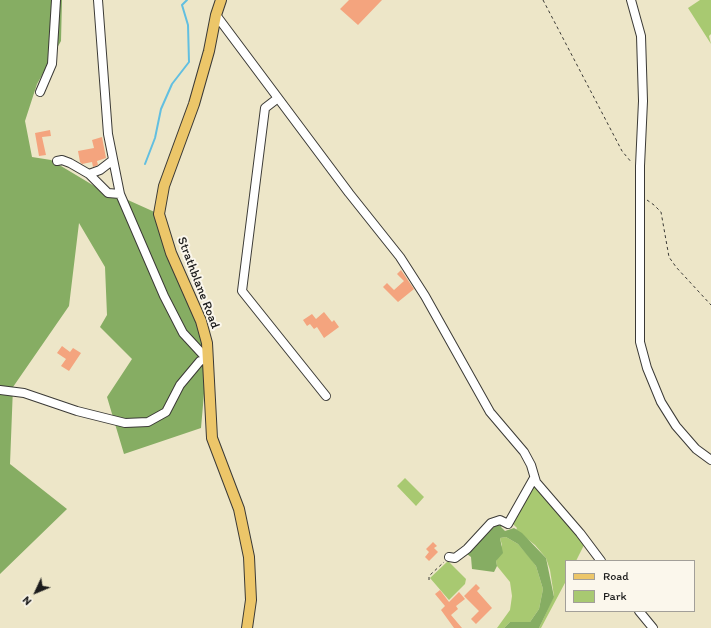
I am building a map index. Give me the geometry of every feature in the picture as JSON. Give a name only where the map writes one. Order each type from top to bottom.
[{"type":"main road","name":"Strathblane Road","points":[[221,0],[216,15],[209,51],[194,104],[164,186],[159,214],[171,253],[201,321],[207,343],[212,438],[239,509],[249,557],[251,600],[247,628]]},
{"type":"street","points":[[40,92],[52,64],[56,0]]},
{"type":"street","points":[[0,390],[24,394],[125,423],[148,422],[166,412],[180,385],[200,361],[207,359],[184,333],[164,296],[120,194],[108,134],[98,0]]},
{"type":"street","points":[[631,0],[641,36],[643,101],[640,166],[640,342],[646,368],[661,402],[676,426],[696,449],[711,460]]},
{"type":"street","points":[[216,15],[349,193],[400,257],[425,296],[490,412],[524,452],[531,465],[534,478],[600,560]]},
{"type":"street","points":[[278,98],[266,108],[242,291],[326,396]]},
{"type":"street","points":[[89,174],[100,170],[113,160]]},
{"type":"street","points":[[58,162],[70,163],[89,174],[108,193],[120,194]]},
{"type":"street","points":[[449,557],[456,558],[467,549],[491,524],[500,520],[508,524],[534,478]]},
{"type":"street","points":[[640,612],[653,628]]},
{"type":"path","points":[[543,0],[622,152],[630,162],[640,166]]},
{"type":"path","points":[[640,198],[654,205],[660,212],[669,257],[676,268],[711,305]]},
{"type":"path","points":[[429,580],[429,576],[449,557]]},
{"type":"green space","points":[[0,0],[62,0],[61,41],[37,84],[25,121],[32,157],[51,160],[106,193],[119,196],[159,214],[192,299],[207,359],[201,428],[124,454],[107,397],[132,359],[100,327],[107,315],[105,267],[79,223],[69,306],[13,387],[10,464],[67,509],[0,574]]},
{"type":"green space","points":[[700,0],[711,0],[711,34],[709,36],[711,44],[688,8]]},
{"type":"green space","points":[[405,478],[424,497],[416,506],[397,486]]},
{"type":"green space","points":[[535,487],[585,543],[576,560],[565,560],[565,583],[541,628],[539,628],[554,596],[550,570],[546,558],[535,545],[516,530],[517,528],[512,523],[532,488]]},
{"type":"green space","points":[[497,524],[503,524],[501,527],[505,531],[514,528],[522,533],[546,558],[554,597],[539,628],[504,628],[510,622],[530,622],[539,609],[543,589],[536,566],[518,544],[506,537],[500,538],[503,553],[496,561],[497,566],[494,572],[472,569],[471,557],[467,554]]},
{"type":"green space","points":[[506,537],[518,544],[536,566],[543,589],[539,609],[530,622],[510,622],[504,628],[497,628],[510,610],[512,596],[510,582],[497,566],[496,561],[502,545],[500,538]]},
{"type":"green space","points":[[448,561],[466,579],[465,584],[449,600],[430,578]]},
{"type":"building","points":[[349,0],[382,0],[358,25],[340,9]]},
{"type":"building","points":[[50,130],[51,136],[42,137],[46,155],[39,156],[35,133]]},
{"type":"building","points":[[102,137],[106,158],[97,161],[98,165],[93,167],[92,162],[82,164],[80,162],[78,151],[94,148],[92,140]]},
{"type":"building","points":[[401,270],[414,289],[398,302],[383,287],[387,283],[394,290],[404,281],[397,274]]},
{"type":"building","points":[[324,312],[332,322],[334,320],[339,327],[324,338],[317,327],[314,329],[310,324],[307,326],[303,320],[312,314],[316,319]]},
{"type":"building","points":[[62,346],[70,352],[73,348],[81,353],[69,371],[61,366],[66,359],[57,353]]},
{"type":"building","points":[[433,542],[437,546],[434,548],[438,552],[429,561],[425,557],[429,552],[426,549]]},
{"type":"building","points":[[476,584],[480,588],[477,591],[492,608],[476,624],[471,619],[479,611],[464,596]]},
{"type":"building","points":[[440,590],[449,602],[459,592],[465,599],[456,606],[458,609],[451,615],[462,628],[454,628],[441,610],[445,606],[435,594]]},
{"type":"waterway","points":[[145,164],[155,138],[161,109],[172,84],[189,62],[188,25],[182,5],[187,0]]}]
